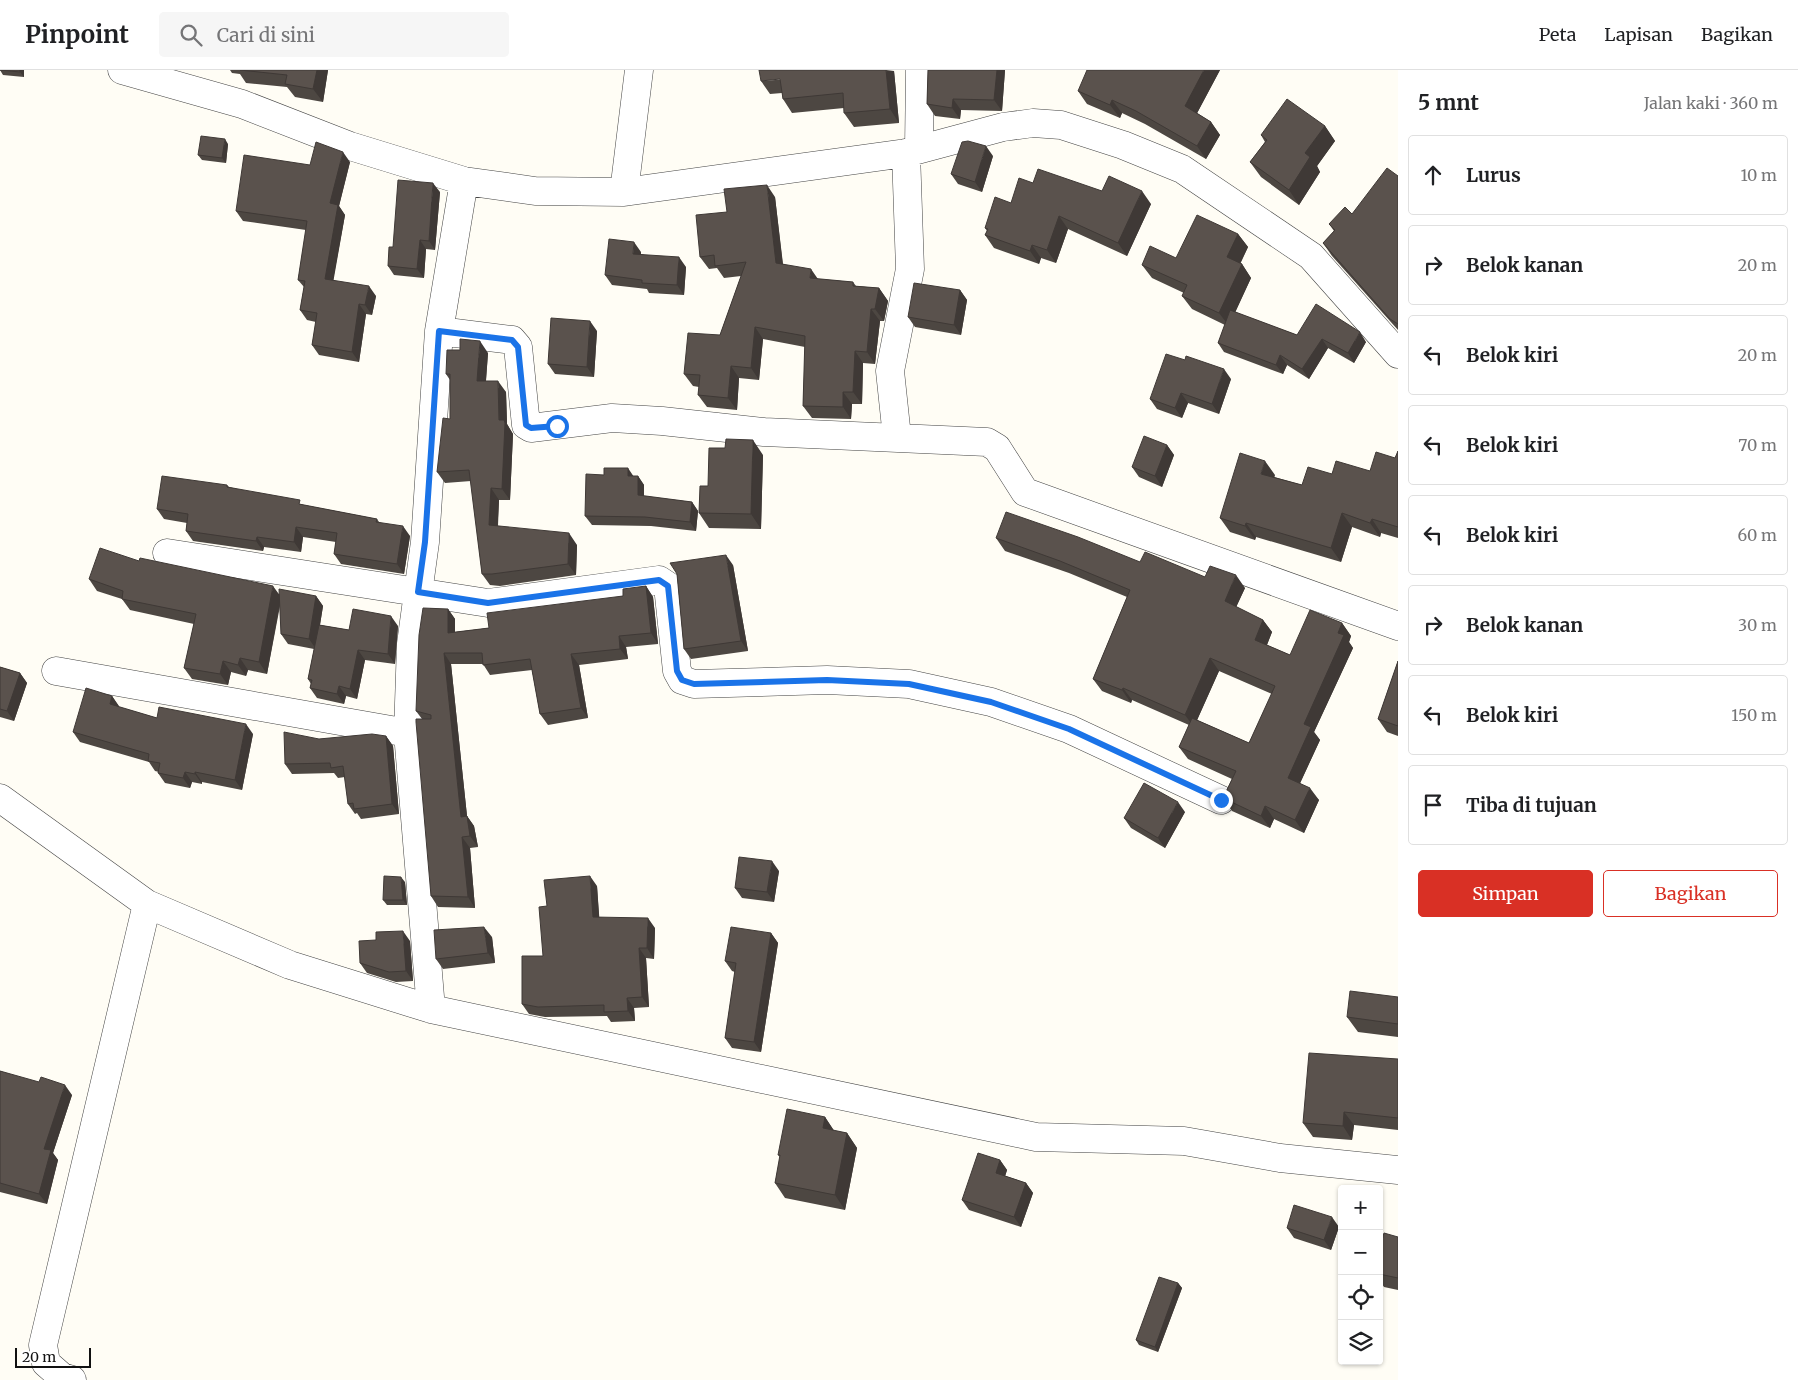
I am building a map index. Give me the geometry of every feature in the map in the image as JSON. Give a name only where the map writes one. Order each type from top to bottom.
[{"type":"street","points":[[122,70],[242,104],[350,146],[464,181],[535,191],[624,192],[913,151],[1004,127],[1033,123],[1061,125],[1123,145],[1182,169],[1311,256],[1398,354]]},
{"type":"street","points":[[624,192],[639,70]]},
{"type":"street","points":[[896,437],[890,371],[910,269],[913,151],[920,70]]},
{"type":"street","points":[[431,1009],[408,733],[411,644],[425,542],[439,331],[464,181]]},
{"type":"street","points":[[439,331],[512,340],[518,347],[526,425],[531,428],[612,418],[764,432],[987,442],[996,448],[1025,492],[1398,626]]},
{"type":"street","points":[[167,553],[488,603],[659,580],[668,586],[677,671],[682,680],[694,684],[827,680],[909,684],[991,702],[1069,729],[1221,800]]},
{"type":"street","points":[[56,670],[408,733]]},
{"type":"street","points":[[0,798],[147,904],[290,965],[431,1009],[1036,1137],[1184,1141],[1280,1158],[1398,1170]]},
{"type":"street","points":[[72,1380],[62,1376],[46,1363],[44,1345],[147,904]]},
{"type":"building","points":[[0,70],[20,70],[20,72]]},
{"type":"building","points":[[240,70],[317,70],[313,89],[285,84],[287,75]]},
{"type":"building","points":[[759,70],[886,70],[890,109],[844,113],[843,93],[783,99],[780,79],[761,81]]},
{"type":"building","points":[[928,70],[997,70],[994,100],[953,99],[952,108],[927,104]]},
{"type":"building","points":[[1087,70],[1204,70],[1185,106],[1211,122],[1197,146],[1136,111],[1112,100],[1110,105],[1078,91]]},
{"type":"building","points":[[1287,99],[1325,126],[1305,153],[1310,157],[1289,190],[1250,162],[1267,140],[1261,135]]},
{"type":"building","points":[[201,136],[225,139],[222,158],[198,155]]},
{"type":"building","points":[[968,141],[986,146],[975,182],[951,174],[962,142]]},
{"type":"building","points":[[316,142],[343,152],[330,203],[338,205],[325,279],[369,286],[365,305],[359,304],[352,352],[312,345],[317,313],[300,310],[305,281],[298,280],[307,221],[236,211],[244,155],[310,165]]},
{"type":"building","points":[[1387,168],[1398,176],[1398,324],[1390,319],[1323,243],[1335,230],[1329,224],[1345,207],[1352,214]]},
{"type":"building","points":[[1038,169],[1102,191],[1109,176],[1142,191],[1118,243],[1059,216],[1047,250],[1032,245],[1030,251],[985,235],[988,229],[985,228],[995,197],[1011,203],[1019,178],[1033,183]]},
{"type":"building","points":[[398,180],[433,183],[429,241],[420,240],[417,269],[388,266],[389,247],[393,247]]},
{"type":"building","points":[[767,185],[776,263],[811,269],[810,278],[853,282],[853,286],[879,288],[875,309],[871,309],[867,352],[855,351],[853,392],[843,392],[843,407],[803,406],[805,336],[755,327],[751,368],[731,366],[728,398],[698,395],[700,375],[684,374],[688,333],[720,335],[746,262],[715,266],[714,255],[700,257],[696,215],[727,212],[724,189]]},
{"type":"building","points":[[1197,215],[1238,234],[1227,257],[1242,264],[1219,313],[1182,296],[1187,285],[1142,265],[1150,246],[1176,258]]},
{"type":"building","points":[[609,239],[634,242],[633,254],[679,257],[677,285],[642,283],[642,280],[605,275]]},
{"type":"building","points":[[914,283],[960,290],[954,325],[908,317]]},
{"type":"building","points":[[1316,304],[1360,332],[1348,353],[1322,339],[1302,369],[1280,355],[1276,365],[1218,343],[1230,310],[1297,335]]},
{"type":"building","points":[[551,318],[590,321],[587,367],[548,364]]},
{"type":"building","points":[[460,339],[480,341],[477,381],[498,381],[499,420],[504,420],[505,423],[502,489],[491,488],[489,525],[569,533],[568,564],[482,574],[469,470],[437,472],[443,418],[450,419],[450,374],[446,374],[447,350],[460,350]]},
{"type":"building","points":[[1166,354],[1185,360],[1186,356],[1224,369],[1212,404],[1181,393],[1175,408],[1150,399]]},
{"type":"building","points":[[1144,436],[1167,445],[1155,476],[1132,467]]},
{"type":"building","points":[[726,439],[753,440],[751,514],[699,513],[700,486],[708,486],[709,448],[725,448]]},
{"type":"building","points":[[1398,451],[1398,527],[1372,519],[1370,523],[1342,513],[1331,548],[1246,523],[1245,526],[1220,518],[1240,453],[1265,461],[1261,474],[1302,485],[1308,467],[1332,474],[1336,461],[1370,471],[1376,452],[1395,458]]},
{"type":"building","points":[[604,468],[628,468],[628,476],[638,476],[638,495],[692,502],[690,522],[645,517],[585,516],[586,474],[604,475]]},
{"type":"building","points":[[162,476],[227,485],[227,487],[300,500],[299,504],[377,519],[376,522],[403,526],[397,564],[334,554],[337,533],[296,527],[294,542],[257,537],[256,541],[186,531],[188,514],[157,509]]},
{"type":"building","points":[[1006,512],[1078,537],[1140,562],[1145,552],[1205,577],[1210,566],[1236,575],[1225,601],[1263,620],[1255,640],[1290,655],[1310,610],[1342,623],[1338,633],[1344,635],[1304,724],[1311,727],[1288,778],[1310,788],[1295,820],[1265,806],[1261,816],[1223,798],[1236,771],[1179,747],[1192,718],[1249,743],[1275,686],[1210,658],[1185,715],[1123,688],[1122,690],[1093,679],[1130,590],[1060,561],[996,538]]},
{"type":"building","points":[[100,548],[139,561],[140,558],[273,586],[259,662],[240,658],[238,665],[223,661],[220,674],[184,668],[196,614],[122,599],[123,591],[89,579]]},
{"type":"building","points":[[726,555],[741,641],[684,649],[677,574],[670,563]]},
{"type":"building","points":[[646,586],[651,633],[619,636],[620,649],[571,654],[581,708],[540,714],[530,659],[483,665],[482,653],[444,653],[461,817],[467,816],[470,836],[462,837],[468,897],[431,896],[416,722],[416,719],[431,719],[431,715],[416,711],[419,635],[423,608],[448,609],[448,633],[489,628],[487,613],[623,596],[623,589]]},
{"type":"building","points":[[279,589],[316,596],[309,639],[281,634]]},
{"type":"building","points":[[353,609],[391,616],[388,654],[358,650],[350,689],[339,686],[337,694],[310,688],[312,680],[308,679],[319,625],[349,630]]},
{"type":"building","points":[[1398,661],[1398,726],[1378,719]]},
{"type":"building","points":[[0,667],[20,673],[7,711],[0,709]]},
{"type":"building","points":[[86,688],[112,696],[110,704],[157,718],[159,707],[246,724],[235,780],[195,772],[195,774],[185,772],[183,778],[158,773],[160,763],[148,761],[149,754],[73,732]]},
{"type":"building","points":[[284,732],[319,739],[372,734],[386,736],[392,804],[354,809],[353,803],[348,804],[343,766],[331,768],[330,763],[285,764]]},
{"type":"building","points":[[1144,783],[1178,802],[1158,838],[1124,818]]},
{"type":"building","points":[[739,857],[772,861],[767,892],[735,888]]},
{"type":"building","points":[[384,876],[401,877],[403,900],[383,900]]},
{"type":"building","points":[[590,876],[593,917],[648,918],[647,948],[639,948],[642,997],[627,998],[628,1011],[604,1012],[604,1005],[538,1007],[522,1004],[522,956],[543,956],[539,907],[547,906],[544,880]]},
{"type":"building","points":[[484,927],[488,953],[436,959],[434,930]]},
{"type":"building","points":[[731,927],[771,933],[754,1042],[725,1038],[736,963],[725,961]]},
{"type":"building","points":[[403,931],[406,971],[389,972],[360,963],[359,941],[376,940],[376,932]]},
{"type":"building","points":[[1350,991],[1398,997],[1398,1024],[1347,1017]]},
{"type":"building","points":[[1309,1053],[1398,1059],[1398,1118],[1344,1112],[1343,1126],[1303,1123]]},
{"type":"building","points":[[0,1071],[39,1082],[41,1077],[65,1085],[44,1149],[51,1150],[39,1194],[0,1183]]},
{"type":"building","points":[[787,1109],[825,1117],[823,1128],[847,1133],[835,1195],[775,1183],[780,1155],[778,1155]]},
{"type":"building","points":[[978,1153],[1000,1160],[996,1173],[1026,1183],[1014,1217],[962,1200]]},
{"type":"building","points":[[1294,1205],[1332,1217],[1324,1240],[1287,1228]]},
{"type":"building","points":[[1384,1233],[1398,1237],[1398,1278],[1383,1275]]},
{"type":"building","points":[[1159,1277],[1178,1283],[1155,1347],[1136,1340]]},
{"type":"route","points":[[557,426],[531,428],[526,425],[518,347],[512,340],[439,331],[425,542],[418,592],[465,601],[488,603],[659,580],[668,586],[677,671],[682,680],[694,684],[827,680],[909,684],[991,702],[1069,729],[1221,800]]}]
